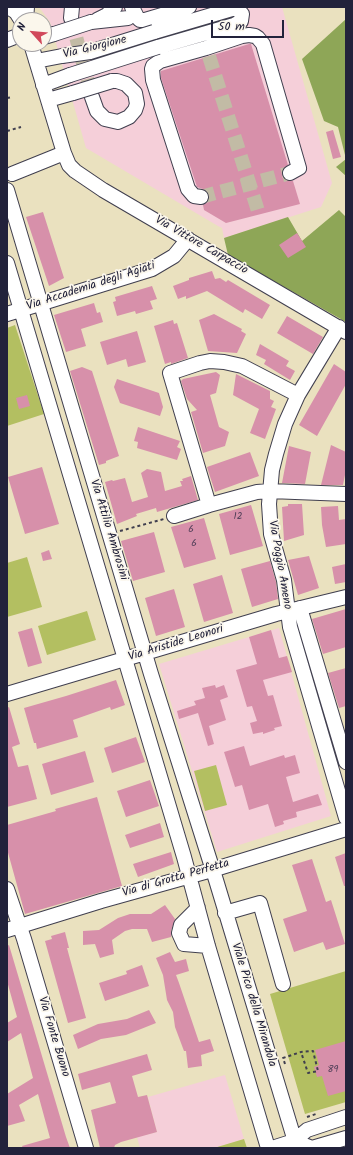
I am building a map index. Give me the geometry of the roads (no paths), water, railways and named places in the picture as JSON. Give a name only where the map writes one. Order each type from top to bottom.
[{"type":"street","points":[[91,22],[107,15],[115,7]]},
{"type":"street","points":[[52,34],[130,12],[140,20],[145,20],[189,7]]},
{"type":"street","points":[[235,38],[236,13]]},
{"type":"street","name":"Via Giorgione","points":[[36,61],[90,52],[154,32],[236,13],[234,25],[158,47],[43,85]]},
{"type":"street","points":[[159,16],[154,32],[158,47],[172,58]]},
{"type":"street","points":[[201,197],[194,196],[188,189],[152,77],[152,69],[156,63],[235,38],[252,35],[258,38],[263,44],[299,168],[290,173]]},
{"type":"street","name":"Via Vittore Carpaccio","points":[[33,52],[64,153],[69,164],[84,178],[342,329]]},
{"type":"street","points":[[48,100],[112,81],[117,81],[126,84],[135,93],[137,104],[135,110],[129,117],[118,122],[105,119],[97,111],[92,97]]},
{"type":"street","points":[[12,174],[64,153]]},
{"type":"street","name":"Via Attilio Ambrosini","points":[[7,190],[145,653],[212,870]]},
{"type":"street","name":"Via Accademia degli Agiati","points":[[7,314],[152,269],[174,256],[188,239]]},
{"type":"street","name":"Via Attilio Ambrosini","points":[[7,264],[189,876]]},
{"type":"street","name":"Via Poggio Ameno","points":[[342,329],[298,395],[285,424],[273,464],[270,491],[270,512],[272,534],[284,580],[294,610],[305,624],[346,762]]},
{"type":"street","points":[[209,505],[170,373],[200,363],[210,361],[224,362],[242,366],[298,395]]},
{"type":"street","points":[[174,516],[257,492],[270,491],[346,494]]},
{"type":"street","name":"Via Aristide Leonori","points":[[7,694],[294,610],[346,597]]},
{"type":"street","name":"Via Poggio Ameno","points":[[294,610],[290,627],[345,811]]},
{"type":"street","name":"Via Poggio Ameno","points":[[290,627],[305,624]]},
{"type":"street","name":"Via di Grotta Perfetta","points":[[13,928],[346,829]]},
{"type":"street","name":"Viale Pico della Mirandola","points":[[212,870],[295,1145]]},
{"type":"street","points":[[189,876],[208,946],[268,1148]]},
{"type":"street","name":"Via Fonte Buono","points":[[7,889],[13,928],[86,1148]]},
{"type":"street","points":[[225,913],[260,903],[283,984]]},
{"type":"street","points":[[198,908],[180,925],[179,933],[184,944],[208,946]]},
{"type":"street","points":[[295,1145],[307,1130],[346,1117]]},
{"type":"street","points":[[272,1148],[295,1145],[312,1148],[346,1138]]},
{"type":"tunnel","points":[[71,18],[92,97]]},
{"type":"tunnel","points":[[209,56],[259,214]]},
{"type":"tunnel","points":[[201,197],[290,173]]}]
